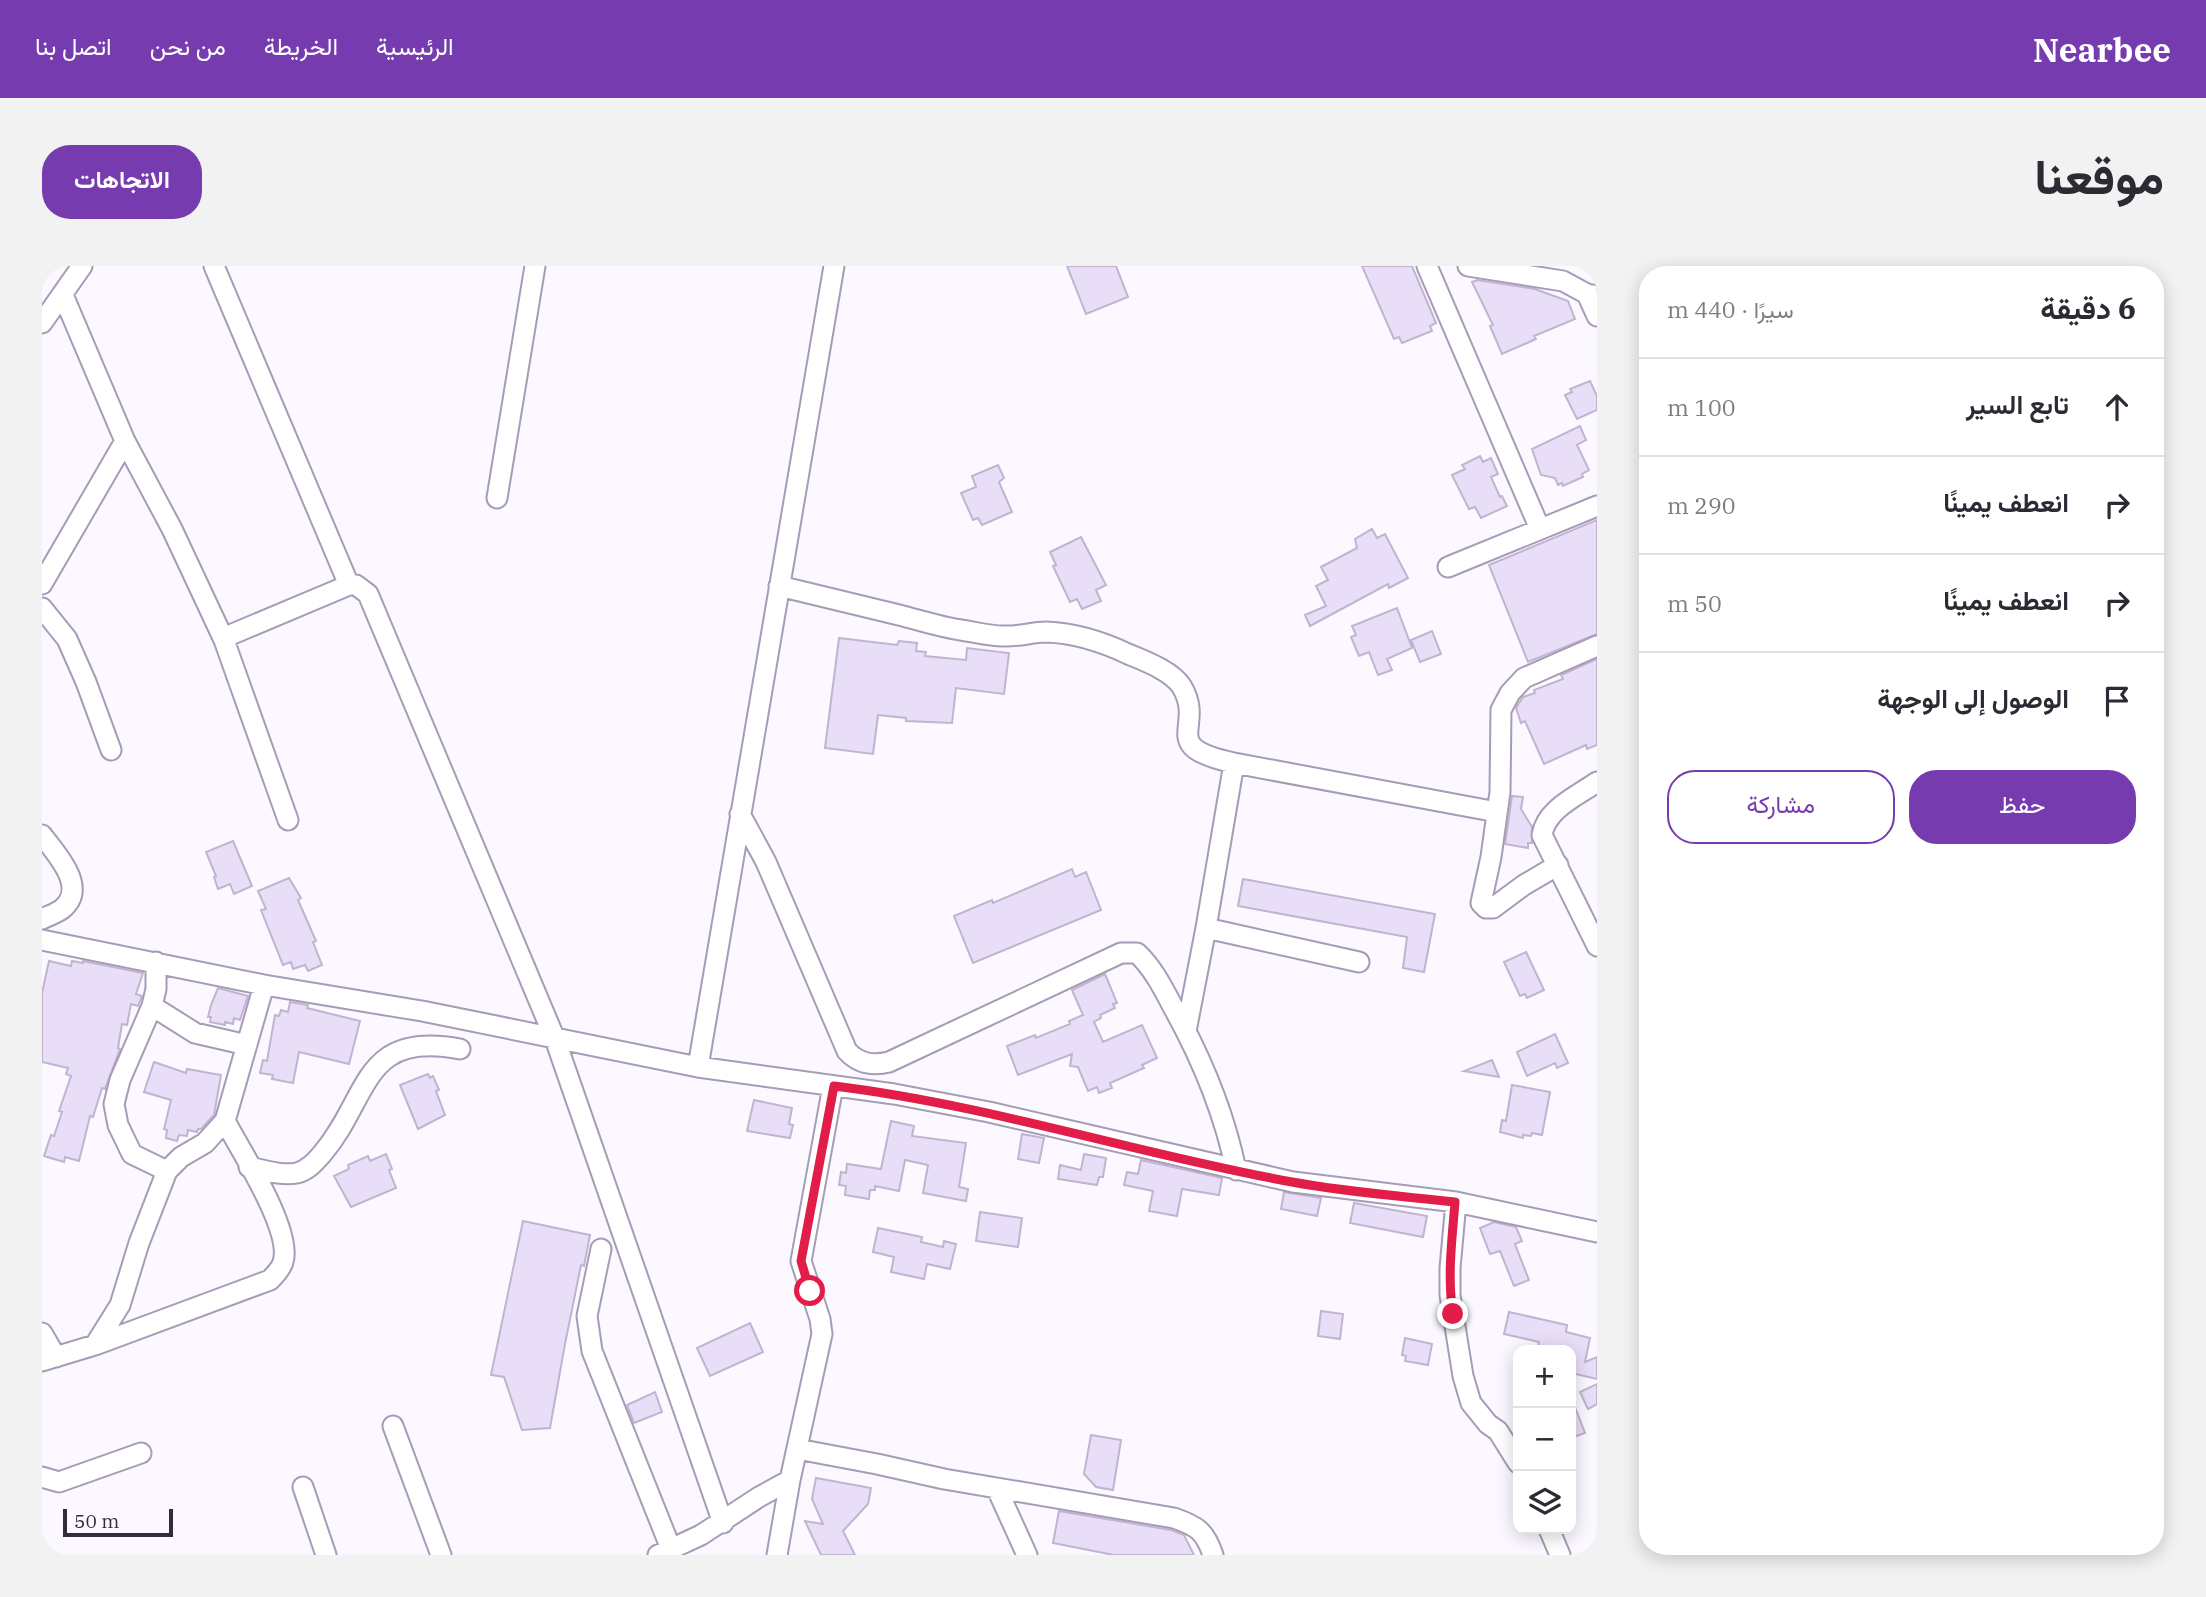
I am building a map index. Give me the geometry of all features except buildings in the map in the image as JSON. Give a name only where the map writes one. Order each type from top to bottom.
[{"type":"street","points":[[42,323],[82,266]]},
{"type":"street","points":[[214,266],[349,585]]},
{"type":"street","points":[[496,498],[535,266]]},
{"type":"street","points":[[1427,266],[1540,529]]},
{"type":"street","points":[[1468,266],[1564,274],[1592,295],[1597,316]]},
{"type":"street","points":[[698,1067],[834,267]]},
{"type":"street","points":[[63,295],[125,441],[172,529],[223,638],[288,820]]},
{"type":"street","points":[[42,584],[125,441]]},
{"type":"street","points":[[1448,567],[1597,506]]},
{"type":"street","points":[[223,638],[349,585],[368,594],[555,1039],[723,1523]]},
{"type":"street","points":[[779,586],[957,629],[1004,636],[1045,632],[1065,634],[1126,653],[1178,682],[1188,708],[1189,743],[1208,757],[1497,812]]},
{"type":"street","points":[[42,608],[67,639],[111,750]]},
{"type":"street","points":[[1558,865],[1493,908],[1483,906],[1481,898],[1491,857],[1497,812],[1500,781],[1499,722],[1504,701],[1515,685],[1524,678],[1597,646]]},
{"type":"street","points":[[1186,1031],[1234,763]]},
{"type":"street","points":[[1597,782],[1552,814],[1544,824],[1542,835],[1597,946]]},
{"type":"street","points":[[740,814],[766,862],[847,1051],[858,1060],[878,1065],[889,1062],[1031,994],[1130,951],[1137,953],[1152,969],[1186,1031],[1214,1093],[1229,1136],[1236,1170]]},
{"type":"street","points":[[42,835],[68,871],[72,882],[69,900],[63,908],[42,919]]},
{"type":"street","points":[[1206,928],[1359,962]]},
{"type":"street","points":[[42,940],[264,985],[422,1011],[698,1067],[894,1094],[989,1112],[1293,1182],[1455,1202],[1597,1232]]},
{"type":"street","points":[[156,962],[156,989],[152,1006],[120,1080],[114,1104],[118,1125],[132,1154],[167,1171]]},
{"type":"street","points":[[95,1345],[120,1305],[139,1243],[167,1171],[181,1157],[205,1143],[225,1121],[264,985]]},
{"type":"street","points":[[152,1006],[195,1033],[247,1045]]},
{"type":"street","points":[[249,1167],[281,1173],[298,1172],[312,1166],[329,1146],[377,1065],[392,1054],[416,1045],[460,1049]]},
{"type":"street","points":[[777,1555],[822,1330],[801,1261],[834,1086]]},
{"type":"street","points":[[42,1333],[49,1359],[95,1345],[270,1280],[279,1271],[285,1243],[278,1220],[225,1121]]},
{"type":"street","points":[[1455,1202],[1450,1296],[1463,1376],[1471,1402],[1498,1432],[1513,1455]]},
{"type":"street","points":[[601,1249],[587,1316],[592,1352],[664,1552],[723,1523],[759,1497],[790,1480]]},
{"type":"street","points":[[393,1426],[441,1555]]},
{"type":"street","points":[[797,1449],[997,1489],[1174,1518],[1195,1525],[1207,1539],[1213,1555]]},
{"type":"street","points":[[42,1477],[59,1482],[141,1453]]},
{"type":"street","points":[[303,1487],[326,1555]]},
{"type":"street","points":[[997,1489],[1027,1555]]},
{"type":"street","points":[[1551,1534],[1560,1555]]},
{"type":"route","points":[[810,1291],[801,1261],[834,1086],[989,1112],[1293,1182],[1455,1202],[1450,1268],[1453,1314]]}]
